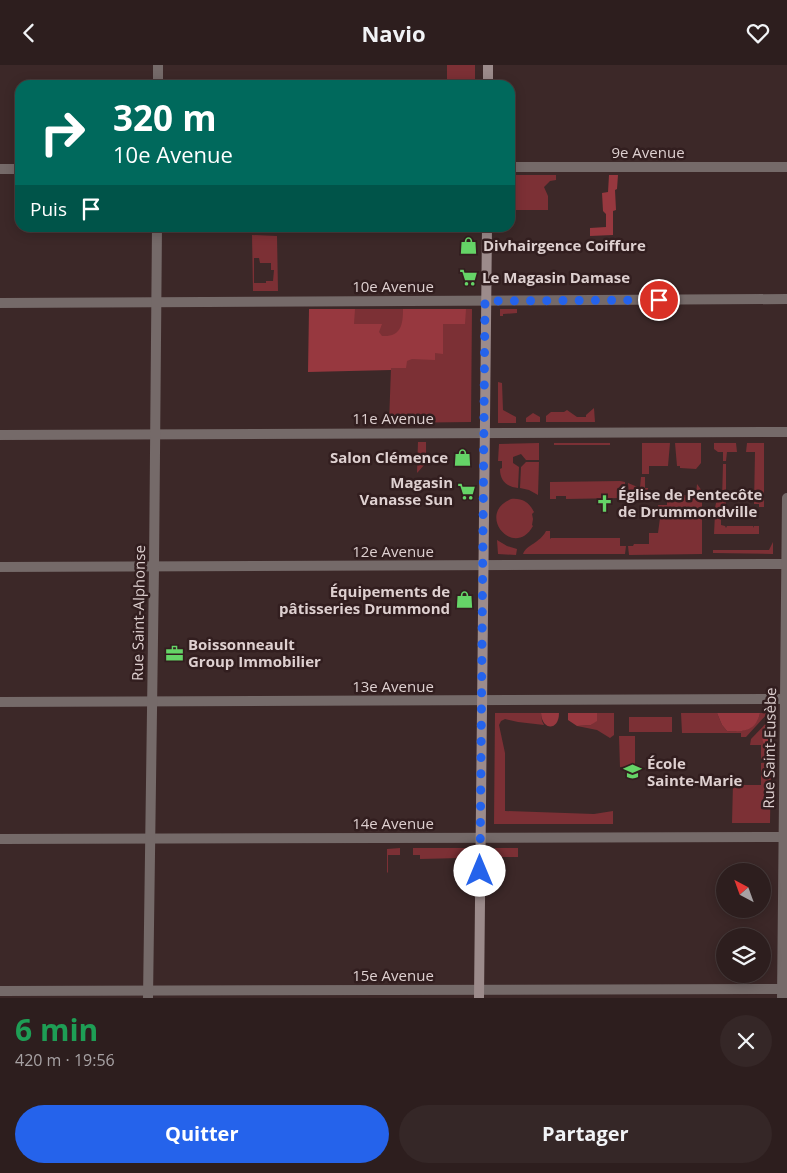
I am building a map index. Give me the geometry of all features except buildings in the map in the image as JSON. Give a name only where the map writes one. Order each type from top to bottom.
[{"type":"street","points":[[158,65],[158,80]]},
{"type":"street","points":[[488,65],[488,80]]},
{"type":"street","name":"9e Avenue","points":[[515,167],[787,167]]},
{"type":"street","points":[[0,169],[15,169]]},
{"type":"street","name":"Rue Saint-Alphonse","points":[[148,994],[157,232]]},
{"type":"street","points":[[479,994],[487,232]]},
{"type":"street","name":"10e Avenue","points":[[0,303],[787,299]]},
{"type":"street","name":"11e Avenue","points":[[0,435],[787,432]]},
{"type":"street","name":"Rue Saint-Eusèbe","points":[[784,992],[787,499]]},
{"type":"street","name":"12e Avenue","points":[[0,567],[786,564]]},
{"type":"street","name":"13e Avenue","points":[[0,702],[786,699]]},
{"type":"street","name":"14e Avenue","points":[[0,839],[785,837]]},
{"type":"street","name":"15e Avenue","points":[[0,991],[148,994],[784,992]]},
{"type":"shaded area","points":[[447,65],[475,65],[475,80],[447,79]]},
{"type":"shaded area","points":[[515,175],[556,175],[556,180],[550,181],[544,187],[548,196],[548,210],[515,210]]},
{"type":"shaded area","points":[[609,175],[618,175],[617,189],[615,190],[616,210],[613,211],[613,235],[590,236],[590,228],[606,227],[606,214],[603,211],[602,193],[608,192]]},
{"type":"shaded area","points":[[252,235],[277,236],[278,291],[253,291]],"holes":[[[254,258],[259,258],[260,263],[271,263],[271,270],[274,270],[273,281],[254,283]]]},
{"type":"shaded area","points":[[309,309],[472,309],[471,422],[389,423],[391,368]]},
{"type":"shaded area","points":[[309,309],[355,309],[354,324],[382,324],[379,332],[382,336],[388,336],[400,329],[403,309],[466,309],[465,324],[443,324],[443,354],[435,353],[435,360],[412,359],[407,361],[406,368],[391,368],[391,370],[308,372]]},
{"type":"shaded area","points":[[500,309],[517,309],[517,313],[500,316]]},
{"type":"shaded area","points":[[498,382],[502,383],[503,410],[516,417],[516,423],[498,423]]},
{"type":"shaded area","points":[[594,408],[595,422],[546,422],[546,416],[551,412],[564,412],[567,410],[577,417],[586,417]]},
{"type":"shaded area","points":[[533,413],[540,417],[540,422],[526,422],[526,418]]},
{"type":"shaded area","points":[[418,442],[426,442],[426,463],[417,473]]},
{"type":"shaded area","points":[[539,443],[539,460],[526,460],[521,454],[513,457],[513,463],[519,467],[518,488],[507,484],[500,473],[502,461],[498,461],[499,444]]},
{"type":"shaded area","points":[[554,443],[610,443],[610,445],[554,445]]},
{"type":"shaded area","points":[[642,443],[670,443],[668,466],[649,466],[649,474],[642,474]]},
{"type":"shaded area","points":[[675,443],[701,443],[701,463],[696,469],[680,468],[680,466],[677,466]]},
{"type":"shaded area","points":[[714,443],[736,443],[737,452],[727,452],[726,461],[723,461],[723,452],[718,452],[714,449]]},
{"type":"shaded area","points":[[747,443],[764,443],[764,507],[754,504],[755,452],[746,452]]},
{"type":"shaded area","points":[[526,462],[539,462],[538,495],[520,488],[521,467]]},
{"type":"shaded area","points":[[723,464],[726,464],[726,504],[715,508],[716,503],[722,499]]},
{"type":"shaded area","points":[[641,477],[645,477],[648,499],[645,499],[645,493],[629,493],[628,483],[640,488]]},
{"type":"shaded area","points":[[550,482],[625,482],[625,493],[621,493],[621,498],[566,499],[566,496],[556,496],[556,499],[550,499]]},
{"type":"shaded area","points":[[697,484],[702,491],[702,554],[629,555],[628,546],[649,544],[649,533],[658,533],[660,518],[658,505],[667,505],[667,495],[696,495]]},
{"type":"shaded area","points":[[511,499],[525,501],[534,512],[532,514],[533,526],[525,535],[516,538],[508,536],[501,531],[497,523],[497,514],[501,506]]},
{"type":"shaded area","points":[[715,514],[721,515],[721,525],[726,528],[727,526],[753,526],[753,528],[754,526],[759,526],[759,534],[714,534]]},
{"type":"shaded area","points":[[546,531],[550,531],[550,539],[620,538],[620,546],[626,546],[625,554],[523,554]]},
{"type":"shaded area","points":[[497,540],[517,549],[516,555],[498,554]]},
{"type":"shaded area","points":[[773,542],[773,554],[713,553],[713,550],[769,550]]},
{"type":"shaded area","points":[[495,713],[541,713],[544,725],[505,719],[499,725],[505,753],[505,811],[594,814],[613,811],[613,824],[494,824]]},
{"type":"shaded area","points":[[541,713],[559,713],[554,726],[547,726],[544,723]]},
{"type":"shaded area","points":[[568,713],[597,713],[597,721],[591,725],[577,726],[568,720]]},
{"type":"shaded area","points":[[597,713],[614,713],[614,735],[610,738],[597,730],[577,726],[591,725],[597,720]]},
{"type":"shaded area","points":[[681,713],[717,713],[727,731],[733,731],[748,729],[758,719],[760,713],[768,713],[746,737],[741,737],[741,733],[682,733]]},
{"type":"shaded area","points":[[717,713],[760,713],[756,724],[752,727],[744,730],[727,731]]},
{"type":"shaded area","points":[[629,717],[672,717],[672,732],[629,732]]},
{"type":"shaded area","points":[[772,717],[771,725],[768,725],[765,747],[771,750],[771,759],[761,759],[761,745],[750,745],[751,739]]},
{"type":"shaded area","points":[[771,725],[771,750],[765,746],[762,737],[764,727]]},
{"type":"shaded area","points":[[619,736],[635,736],[635,766],[620,767]]},
{"type":"shaded area","points":[[771,762],[770,823],[732,823],[733,783],[761,785],[761,763]]},
{"type":"shaded area","points":[[400,848],[400,855],[388,855],[388,873],[387,849]]},
{"type":"shaded area","points":[[413,848],[468,848],[467,861],[461,861],[461,858],[420,859],[420,855],[413,855]]},
{"type":"shaded area","points":[[495,848],[518,848],[518,857],[499,857],[499,865],[494,865]]},
{"type":"place","name":"Divhairgence Coiffure","points":[[469,245]]},
{"type":"place","name":"Le Magasin Damase","points":[[468,277]]},
{"type":"place","name":"Salon Clémence","points":[[462,457]]},
{"type":"place","name":"Magasin Vanasse Sun","points":[[467,491]]},
{"type":"place","name":"Église de Pentecôte de Drummondville","points":[[604,503]]},
{"type":"place","name":"Équipements de pâtisseries Drummond","points":[[464,600]]},
{"type":"place","name":"Boissonneault Group Immobilier","points":[[174,653]]},
{"type":"place","name":"École Sainte-Marie","points":[[633,772]]},
{"type":"route","points":[[480,871],[485,301],[659,300]]}]
